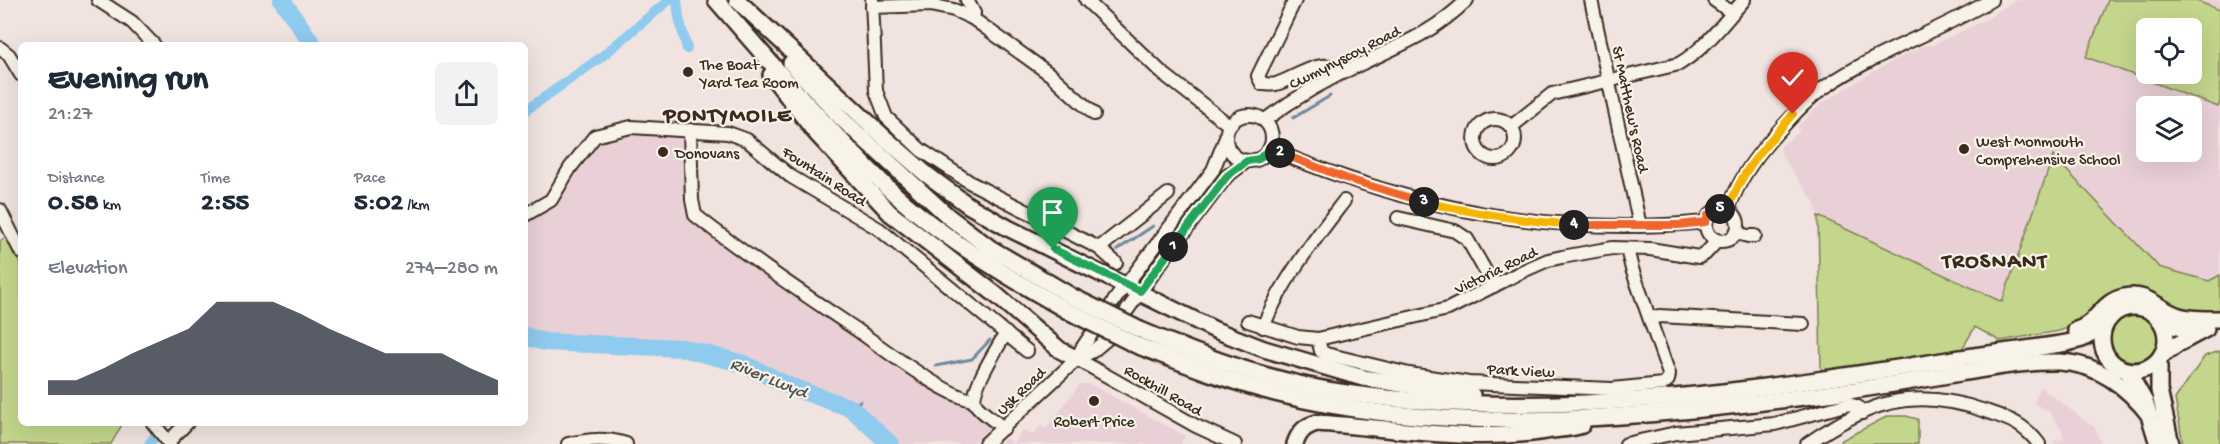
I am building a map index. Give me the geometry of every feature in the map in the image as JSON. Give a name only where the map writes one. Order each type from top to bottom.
[{"type":"main road","points":[[716,0],[887,187],[940,230],[982,259],[1019,284],[1070,304],[1138,338],[1242,384],[1296,398],[1366,411],[1454,418],[1533,419],[1604,416],[1818,395],[2016,357],[2031,349],[2074,341],[2103,327],[2112,315],[2131,306],[2146,309],[2162,322],[2175,327],[2213,328]]},
{"type":"main road","points":[[736,0],[926,174],[968,205],[1008,228],[1215,330],[1264,349],[1312,364],[1383,381],[1540,404]]},
{"type":"main road","points":[[736,0],[842,119],[949,217],[1070,304]]},
{"type":"main road","points":[[752,41],[774,79],[815,132],[890,213],[995,294],[1060,350],[1077,359]]},
{"type":"main road","points":[[2016,357],[2028,343],[2087,327],[2112,302],[2124,296],[2149,299],[2171,313],[2185,317],[2220,319]]},
{"type":"main road","points":[[2162,322],[2165,340],[2160,359],[2158,390],[2171,444]]},
{"type":"main road","points":[[2103,327],[2104,346],[2112,362],[2122,369],[2141,392],[2151,416],[2158,444]]},
{"type":"main road","points":[[1138,338],[1181,348],[1232,366],[1286,381],[1351,394],[1426,402],[1540,404],[1627,400],[1767,387],[2016,357],[2071,354],[2086,356],[2122,369],[2148,370],[2178,344],[2213,328]]},
{"type":"main road","points":[[2016,357],[2076,364],[2095,370],[2126,390],[2151,416]]},
{"type":"main road","points":[[1295,444],[1304,428],[1317,423],[1483,436],[1527,434],[1578,426],[1604,416]]},
{"type":"street","points":[[98,0],[132,22],[151,42]]},
{"type":"street","points":[[967,0],[974,13],[972,18]]},
{"type":"street","points":[[1086,0],[1161,72],[1229,125]]},
{"type":"street","points":[[1295,0],[1258,76],[1262,84],[1275,84],[1324,64],[1335,66],[1342,73]]},
{"type":"street","name":"Cwmynyscoy Road","points":[[1265,120],[1291,101],[1342,73],[1427,33],[1467,0]]},
{"type":"street","name":"St Matthew's Road","points":[[1591,0],[1640,226]]},
{"type":"street","points":[[1714,0],[1732,13]]},
{"type":"street","points":[[1511,127],[1550,95],[1678,64],[1695,55],[1744,0]]},
{"type":"street","points":[[1728,210],[1740,180],[1749,166],[1806,101],[1827,86],[1865,65],[1991,0]]},
{"type":"street","points":[[1094,114],[1051,75],[972,18],[954,10],[930,5],[872,3],[876,91],[879,103],[892,124],[921,150],[971,183],[1099,248],[1116,263]]},
{"type":"street","points":[[0,48],[9,55],[18,70]]},
{"type":"street","points":[[1133,288],[1213,170],[1229,125],[1236,118],[1251,114],[1265,120],[1272,131],[1270,148],[1259,159],[1240,160],[1230,152],[1225,140]]},
{"type":"street","name":"Fountain Road","points":[[528,214],[550,200],[570,168],[595,136],[631,127],[728,133],[747,140],[790,176],[879,229],[1027,351]]},
{"type":"street","points":[[690,130],[692,200],[695,215],[725,239],[913,369],[960,397],[974,400]]},
{"type":"street","points":[[1270,148],[1348,179],[1414,200],[1479,214],[1528,222],[1583,226],[1640,226],[1706,222]]},
{"type":"street","points":[[1133,288],[1227,176],[1247,161]]},
{"type":"street","points":[[1099,248],[1160,206],[1168,194]]},
{"type":"street","points":[[1263,327],[1270,309],[1292,273],[1344,201]]},
{"type":"street","points":[[0,210],[18,246]]},
{"type":"street","points":[[1728,210],[1737,222],[1736,233],[1728,239],[1718,240],[1708,233],[1706,222],[1708,215],[1714,211],[1728,210]]},
{"type":"street","points":[[1398,218],[1455,231],[1467,239],[1494,286]]},
{"type":"street","points":[[1736,233],[1755,236]]},
{"type":"street","name":"Victoria Road","points":[[1318,339],[1448,309],[1548,260],[1590,251],[1627,249],[1650,249],[1699,257],[1718,240]]},
{"type":"street","name":"Park View","points":[[1318,339],[1321,351],[1326,354],[1409,374],[1469,383],[1612,388],[1663,384],[1668,380],[1669,374],[1627,249]]},
{"type":"street","name":"Usk Road","points":[[985,444],[1077,359],[1082,348],[1133,288]]},
{"type":"street","points":[[1650,319],[1659,316],[1803,324]]},
{"type":"street","points":[[1248,321],[1298,337],[1318,339]]},
{"type":"street","points":[[1004,428],[977,406],[974,400],[976,388],[1006,333]]},
{"type":"street","name":"Rockhill Road","points":[[1077,359],[1143,394],[1196,426],[1235,444]]},
{"type":"street","points":[[1807,444],[1862,413],[1902,399],[1928,398],[1958,402],[2020,424],[2039,444]]},
{"type":"street","points":[[1626,444],[1676,433],[1775,424],[1849,404],[1858,407],[1862,413]]},
{"type":"street","points":[[155,426],[169,443],[184,426]]},
{"type":"street","points":[[568,444],[588,440],[611,440],[627,444]]},
{"type":"shaded area","name":"West Monmouth Comprehensive School","points":[[2014,0],[2220,0],[2220,275],[2209,281],[2159,267],[2053,156],[2002,302],[1818,216],[1815,203],[1781,155],[1780,147],[1800,131],[1797,127],[1822,103],[1880,68],[1923,46],[1933,45],[1987,19]]},
{"type":"shaded area","points":[[631,127],[690,130],[695,215],[939,390],[979,414],[986,421],[988,429],[971,444],[897,444],[851,408],[791,387],[744,364],[682,348],[544,342],[528,337],[528,214],[551,200],[595,136]]},
{"type":"shaded area","name":"Robert Price","points":[[1080,384],[1090,384],[1185,436],[1181,444],[1013,444],[1022,430],[1033,435],[1040,426],[1046,429]]},
{"type":"shaded area","points":[[2040,387],[2095,428],[2101,444],[2054,444],[2053,442],[2064,438],[2062,430],[2049,412],[2034,403]]},
{"type":"shaded area","points":[[1007,438],[1013,444],[999,444]]},
{"type":"green space","points":[[2108,0],[2194,0],[2220,10],[2220,102],[2218,107],[2202,101],[2202,96],[2189,96],[2157,84],[2202,84],[2202,18],[2136,18],[2136,76],[2086,57]]},
{"type":"green space","points":[[2053,156],[2159,267],[2209,281],[2220,275],[2220,315],[2185,317],[2136,296],[2077,325],[2059,331],[2000,341],[1975,327],[1962,349],[1821,370],[1818,216],[2002,302]]},
{"type":"green space","points":[[6,237],[18,259],[18,426],[121,426],[111,444],[0,444],[0,241]]},
{"type":"green space","points":[[2129,313],[2139,313],[2151,320],[2158,332],[2158,342],[2151,354],[2139,361],[2129,361],[2114,350],[2110,342],[2110,332],[2121,317]]},
{"type":"green space","points":[[2220,351],[2220,444],[2183,444],[2175,399],[2205,356]]},
{"type":"green space","points":[[1888,416],[1918,419],[1918,444],[1840,444],[1842,440]]},
{"type":"waterway","points":[[282,0],[311,42]]},
{"type":"waterway","points":[[528,109],[600,58],[669,0]]},
{"type":"waterway","points":[[677,0],[687,49]]},
{"type":"waterway","points":[[1293,118],[1330,96]]},
{"type":"waterway","points":[[1117,250],[1153,226]]},
{"type":"waterway","name":"River Lwyd","points":[[528,337],[544,342],[682,348],[744,364],[791,387],[851,408],[890,444]]},
{"type":"waterway","points":[[936,366],[972,359],[990,340]]},
{"type":"waterway","points":[[851,408],[860,401]]},
{"type":"waterway","points":[[149,444],[163,426]]},
{"type":"place","name":"The Boat Yard Tea Room","points":[[688,72]]},
{"type":"place","name":"West Monmouth Comprehensive School","points":[[1964,149]]},
{"type":"place","name":"Donovans","points":[[663,152]]},
{"type":"place","name":"Robert Price","points":[[1094,401]]},
{"type":"district","name":"PONTYMOILE","points":[[728,113]]},
{"type":"district","name":"TROSNANT","points":[[1995,259]]},
{"type":"route","points":[[1053,249],[1140,291],[1227,176],[1247,161],[1259,159],[1270,148],[1348,179],[1414,200],[1479,214],[1528,222],[1583,226],[1678,225],[1706,222],[1708,215],[1714,211],[1728,210],[1740,180],[1749,166],[1793,114]]}]
